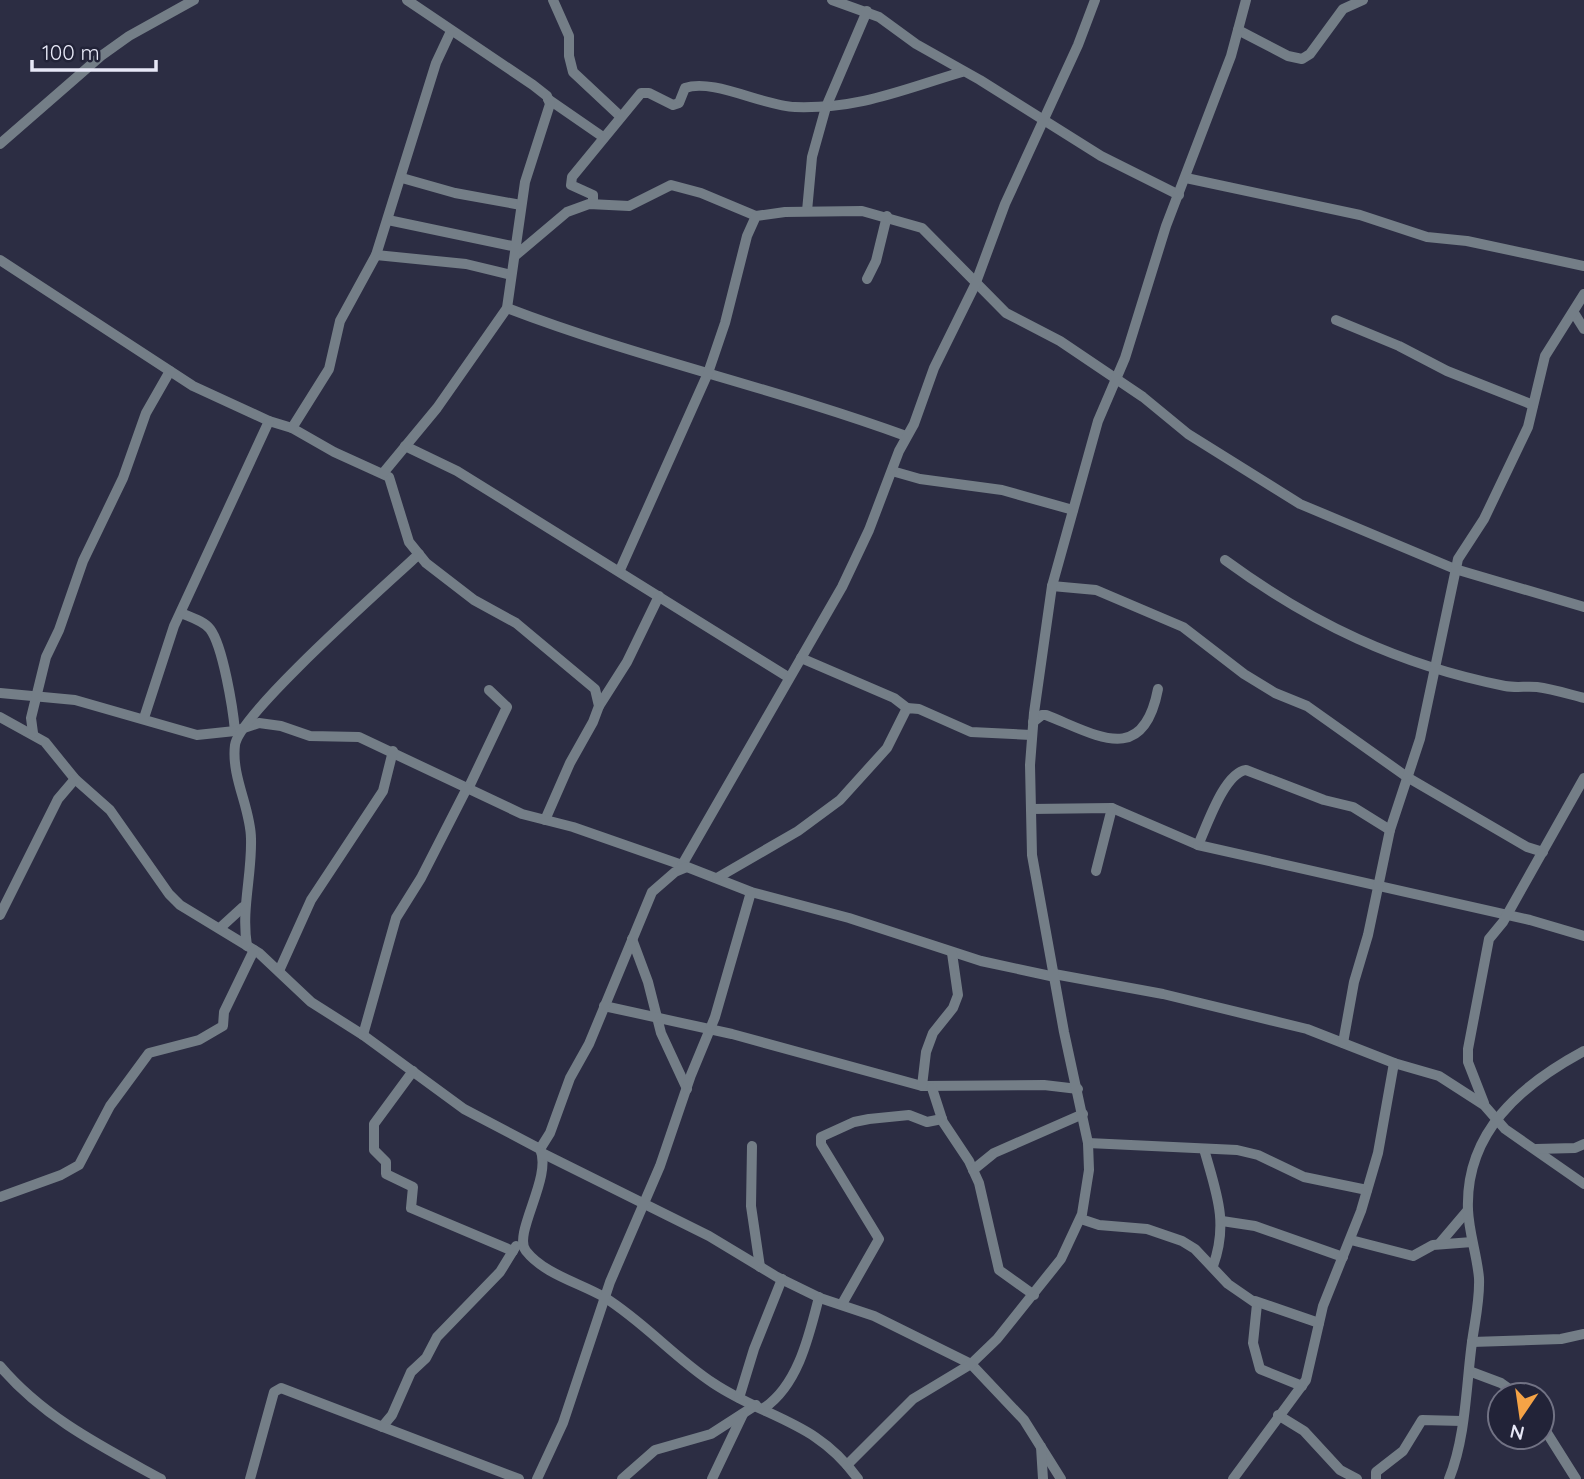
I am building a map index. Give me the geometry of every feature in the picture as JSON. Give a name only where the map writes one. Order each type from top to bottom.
[{"type":"street","points":[[0,144],[101,56],[129,36],[194,0]]},
{"type":"street","points":[[407,0],[533,85],[548,99],[603,137]]},
{"type":"street","points":[[553,0],[569,36],[569,56],[573,72],[620,116]]},
{"type":"street","points":[[833,0],[867,11],[1101,156],[1179,195]]},
{"type":"street","points":[[383,1427],[392,1415],[411,1372],[426,1357],[436,1338],[500,1272],[523,1234],[539,1190],[541,1151],[652,892],[685,866],[788,677],[842,587],[906,436],[914,424],[934,369],[975,285],[1005,204],[1044,121],[1095,0]]},
{"type":"street","points":[[847,1465],[913,1399],[971,1364],[1034,1295],[1061,1259],[1081,1219],[1089,1170],[1088,1143],[1032,855],[1032,722],[1052,586],[1098,421],[1125,358],[1246,0]]},
{"type":"street","points":[[1238,30],[1288,56],[1302,59],[1311,54],[1343,9],[1363,0]]},
{"type":"street","points":[[807,211],[812,157],[826,107],[867,11]]},
{"type":"street","points":[[292,428],[325,375],[340,321],[376,255],[429,85],[451,32]]},
{"type":"street","points":[[593,204],[591,193],[571,185],[570,181],[578,166],[641,93],[677,105],[689,86],[707,87],[771,104],[845,107],[962,72]]},
{"type":"street","points":[[384,472],[437,408],[507,308],[517,251],[521,205],[529,169],[546,122],[548,99]]},
{"type":"street","points":[[402,178],[455,193],[521,205]]},
{"type":"street","points":[[1186,178],[1360,215],[1427,237],[1467,241],[1584,266]]},
{"type":"street","points":[[517,251],[561,216],[584,205],[629,206],[671,185],[701,192],[756,216],[807,211],[862,211],[887,216],[930,233],[975,285],[1006,313],[1060,341],[1188,434],[1300,504],[1455,569],[1584,607]]},
{"type":"street","points":[[620,570],[708,373],[726,323],[747,236],[756,216]]},
{"type":"street","points":[[867,279],[876,261],[887,216]]},
{"type":"street","points":[[388,220],[517,251]]},
{"type":"street","points":[[376,255],[466,264],[511,275]]},
{"type":"street","points":[[0,260],[170,371],[269,421],[292,428],[334,452],[384,472],[393,486],[409,542],[419,554],[449,583],[516,623],[586,678],[595,689],[599,706]]},
{"type":"street","points":[[1343,1043],[1354,982],[1379,887],[1390,830],[1436,668],[1455,569],[1463,550],[1487,513],[1528,427],[1545,356],[1584,294]]},
{"type":"street","points":[[507,308],[576,334],[906,436]]},
{"type":"street","points":[[1574,313],[1584,329]]},
{"type":"street","points":[[1336,320],[1399,346],[1447,371],[1534,405]]},
{"type":"street","points":[[33,733],[32,718],[46,657],[59,630],[83,561],[122,478],[146,413],[170,371]]},
{"type":"street","points":[[144,718],[181,613],[269,421]]},
{"type":"street","points":[[405,446],[457,471],[788,677]]},
{"type":"street","points":[[892,471],[920,479],[1002,490],[1073,510]]},
{"type":"street","points":[[237,730],[265,700],[419,554]]},
{"type":"street","points":[[1225,560],[1331,629],[1369,647],[1506,686],[1544,688],[1584,698]]},
{"type":"street","points":[[1052,586],[1097,590],[1183,627],[1244,674],[1275,693],[1307,706],[1407,776],[1527,847],[1543,852]]},
{"type":"street","points":[[545,820],[599,706],[627,662],[659,596]]},
{"type":"street","points":[[0,1197],[61,1175],[79,1165],[110,1106],[146,1055],[163,1047],[199,1040],[223,1026],[224,1012],[251,948],[243,907],[251,839],[234,757],[237,730],[229,687],[212,633],[200,621],[181,613]]},
{"type":"street","points":[[801,658],[894,698],[907,708],[919,709],[971,732],[1031,735]]},
{"type":"street","points":[[1032,722],[1046,715],[1104,739],[1122,740],[1131,737],[1149,721],[1158,689]]},
{"type":"street","points":[[363,1035],[396,918],[421,878],[507,707],[489,690]]},
{"type":"street","points":[[0,692],[36,695],[144,718],[197,735],[237,730],[252,723],[267,723],[319,738],[359,737],[522,814],[685,866],[751,892],[849,918],[952,953],[1163,994],[1307,1029],[1394,1063],[1450,1080],[1484,1105],[1495,1119],[1584,1184]]},
{"type":"street","points":[[717,878],[798,831],[839,800],[887,748],[907,708]]},
{"type":"street","points":[[0,717],[33,733],[53,749],[75,779],[117,817],[169,894],[197,916],[251,948],[279,971],[310,1003],[363,1035],[475,1116],[709,1236],[782,1279],[818,1297],[842,1304],[943,1348],[971,1364],[983,1374],[992,1389],[1020,1414],[1040,1441],[1061,1479]]},
{"type":"street","points":[[279,971],[311,900],[383,792],[393,751]]},
{"type":"street","points":[[1198,845],[1215,804],[1234,777],[1240,771],[1247,770],[1324,800],[1353,807],[1390,830]]},
{"type":"street","points":[[1484,1105],[1468,1062],[1469,1034],[1482,987],[1490,936],[1506,916],[1584,778]]},
{"type":"street","points":[[0,915],[58,799],[75,779]]},
{"type":"street","points":[[1031,809],[1112,808],[1198,845],[1584,936]]},
{"type":"street","points":[[1096,871],[1112,808]]},
{"type":"street","points":[[537,1479],[563,1423],[605,1298],[709,1032],[751,892]]},
{"type":"street","points":[[220,928],[243,907]]},
{"type":"street","points":[[632,939],[648,982],[657,1020],[687,1089]]},
{"type":"street","points":[[952,953],[958,995],[956,1003],[933,1032],[926,1052],[927,1087],[942,1119],[973,1170],[999,1270],[1034,1295]]},
{"type":"street","points":[[604,1006],[753,1040],[927,1087],[1044,1084],[1078,1089]]},
{"type":"street","points":[[1449,1479],[1462,1421],[1479,1299],[1478,1264],[1468,1210],[1473,1162],[1495,1119],[1546,1074],[1584,1051]]},
{"type":"street","points":[[1233,1479],[1302,1386],[1311,1367],[1323,1306],[1351,1240],[1378,1153],[1394,1063]]},
{"type":"street","points":[[413,1071],[374,1124],[374,1150],[386,1162],[386,1174],[413,1187],[410,1208],[513,1251]]},
{"type":"street","points":[[842,1304],[879,1239],[821,1144],[821,1137],[854,1122],[869,1119],[909,1115],[927,1122],[942,1119]]},
{"type":"street","points":[[973,1170],[994,1153],[1083,1115]]},
{"type":"street","points":[[1088,1143],[1237,1150],[1258,1155],[1304,1177],[1367,1189]]},
{"type":"street","points":[[1536,1149],[1575,1148],[1584,1144]]},
{"type":"street","points":[[752,1146],[751,1206],[760,1267]]},
{"type":"street","points":[[1204,1149],[1222,1221],[1222,1240],[1213,1266]]},
{"type":"street","points":[[1440,1243],[1468,1210]]},
{"type":"street","points":[[1081,1219],[1099,1225],[1162,1232],[1188,1244],[1213,1266],[1228,1284],[1255,1301],[1319,1323]]},
{"type":"street","points":[[1222,1221],[1255,1226],[1343,1256]]},
{"type":"street","points":[[523,1234],[527,1253],[552,1270],[605,1298],[704,1377],[818,1438],[858,1479]]},
{"type":"street","points":[[1351,1240],[1413,1256],[1440,1243],[1472,1242]]},
{"type":"street","points":[[739,1398],[754,1349],[782,1279]]},
{"type":"street","points":[[622,1479],[655,1450],[705,1437],[782,1395],[809,1336],[818,1297]]},
{"type":"street","points":[[1255,1301],[1258,1313],[1253,1343],[1258,1366],[1263,1371],[1302,1386]]},
{"type":"street","points":[[1472,1342],[1561,1339],[1584,1334]]},
{"type":"street","points":[[1469,1371],[1496,1381]]},
{"type":"street","points":[[3,1375],[62,1423],[161,1479]]},
{"type":"street","points":[[250,1479],[277,1389],[295,1392],[519,1479]]},
{"type":"street","points":[[712,1479],[743,1414]]},
{"type":"street","points":[[1278,1415],[1304,1431],[1340,1470],[1357,1479]]},
{"type":"street","points":[[1376,1479],[1376,1472],[1403,1451],[1422,1420],[1462,1421]]},
{"type":"street","points":[[1040,1441],[1043,1479]]},
{"type":"street","points":[[1556,1447],[1576,1479]]}]
